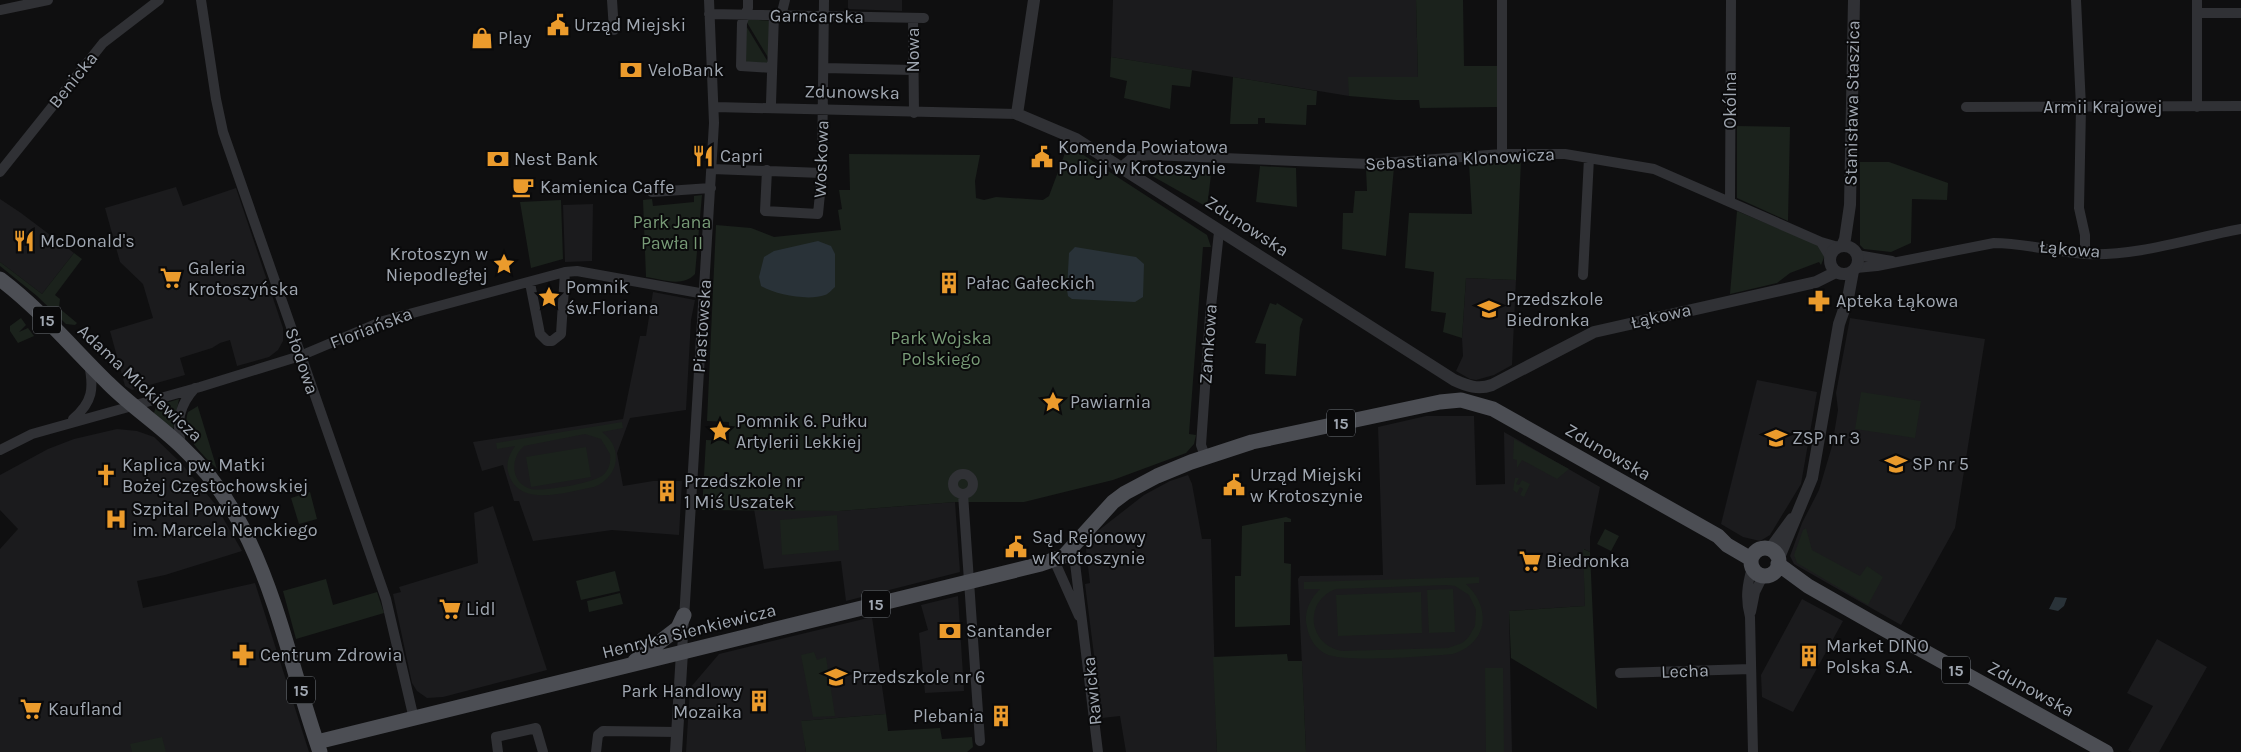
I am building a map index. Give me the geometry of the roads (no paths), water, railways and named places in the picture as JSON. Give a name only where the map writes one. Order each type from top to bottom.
[{"type":"main road","name":"Adama Mickiewicza","points":[[0,279],[43,316],[132,406],[181,446],[200,466],[227,502],[266,577],[318,747]]},
{"type":"main road","name":"Zdunowska","points":[[1205,456],[1252,442],[1440,402],[1461,400],[1479,403],[1501,413],[1718,536],[1730,538],[1791,582],[1808,586],[2106,752]]},
{"type":"main road","name":"15","points":[[1068,551],[1113,502],[1125,493],[1157,476],[1205,456]]},
{"type":"main road","name":"Henryka Sienkiewicza","points":[[318,747],[414,719],[1054,560],[1068,551]]},
{"type":"main road","points":[[630,665],[678,628],[684,616]]},
{"type":"street","points":[[0,10],[15,3],[48,0]]},
{"type":"street","name":"Benicka","points":[[0,172],[103,43],[159,0]]},
{"type":"street","name":"Słodowa","points":[[201,0],[223,132],[386,600],[414,719]]},
{"type":"street","points":[[612,0],[614,30]]},
{"type":"street","name":"Piastowska","points":[[682,652],[715,107],[709,0]]},
{"type":"street","points":[[748,0],[742,23],[741,66],[772,68]]},
{"type":"street","points":[[771,104],[777,16],[785,0]]},
{"type":"street","name":"Woskowa","points":[[767,170],[765,211],[818,214],[822,173],[824,0]]},
{"type":"street","points":[[1017,114],[1034,0]]},
{"type":"street","points":[[1502,0],[1502,154]]},
{"type":"street","name":"Okólna","points":[[1730,201],[1731,0]]},
{"type":"street","name":"Stanisława Staszica","points":[[1753,752],[1750,617],[1755,592],[1765,563],[1796,513],[1814,470],[1839,324],[1843,260],[1850,205],[1854,0]]},
{"type":"street","points":[[2076,0],[2081,107],[2080,208],[2085,235],[2085,254]]},
{"type":"street","points":[[2196,0],[2197,107]]},
{"type":"street","points":[[2196,13],[2241,13]]},
{"type":"street","name":"Garncarska","points":[[709,14],[924,18]]},
{"type":"street","name":"Nowa","points":[[913,18],[914,112]]},
{"type":"street","points":[[824,68],[913,70]]},
{"type":"street","name":"Armii Krajowej","points":[[1966,107],[2241,106]]},
{"type":"street","name":"Zdunowska","points":[[715,107],[1017,114],[1076,140],[1454,380],[1467,386],[1482,388]]},
{"type":"street","name":"Sebastiana Klonowicza","points":[[1120,168],[1133,157],[1150,156],[1369,164],[1502,154],[1564,154],[1654,169],[1819,241],[1843,260]]},
{"type":"street","points":[[1583,275],[1589,158]]},
{"type":"street","points":[[712,169],[822,173]]},
{"type":"street","points":[[652,192],[711,188]]},
{"type":"street","name":"Łąkowa","points":[[1482,388],[1498,382],[1594,332],[1791,286],[1816,282],[1843,260],[1898,262],[1994,243],[2012,243],[2085,254],[2127,251],[2241,229]]},
{"type":"street","name":"Zamkowa","points":[[1205,456],[1201,445],[1210,316],[1219,232]]},
{"type":"street","points":[[526,284],[540,334],[547,341],[552,341],[561,334],[565,272]]},
{"type":"street","name":"Floriańska","points":[[0,450],[32,434],[300,356],[382,321],[526,284],[565,272],[585,272],[705,294]]},
{"type":"street","points":[[71,422],[90,401],[93,390],[88,362]]},
{"type":"street","points":[[181,446],[177,429],[178,416],[195,388]]},
{"type":"street","points":[[963,494],[980,740]]},
{"type":"street","name":"Rawicka","points":[[1068,551],[1075,563],[1085,630],[1098,752]]},
{"type":"street","name":"Rawicka","points":[[1054,560],[1085,630]]},
{"type":"street","points":[[676,752],[682,652]]},
{"type":"street","name":"Lecha","points":[[1620,674],[1751,669]]},
{"type":"street","points":[[498,752],[496,737],[536,728],[543,752]]},
{"type":"street","points":[[596,752],[598,735],[603,731],[677,732]]},
{"type":"place","name":"Urząd Miejski","points":[[558,25]]},
{"type":"place","name":"Play","points":[[482,38]]},
{"type":"place","name":"VeloBank","points":[[631,70]]},
{"type":"place","name":"Capri","points":[[703,156]]},
{"type":"place","name":"Komenda Powiatowa Policji w Krotoszynie","points":[[1042,157]]},
{"type":"place","name":"Nest Bank","points":[[498,159]]},
{"type":"place","name":"Kamienica Caffe","points":[[523,187]]},
{"type":"place","name":"McDonald's","points":[[24,241]]},
{"type":"place","name":"Krotoszyn w Niepodległej","points":[[504,264]]},
{"type":"place","name":"Galeria Krotoszyńska","points":[[171,278]]},
{"type":"place","name":"Pałac Gałeckich","points":[[949,283]]},
{"type":"place","name":"Pomnik św.Floriana","points":[[549,297]]},
{"type":"place","name":"Apteka Łąkowa","points":[[1819,301]]},
{"type":"place","name":"Przedszkole Biedronka","points":[[1489,309]]},
{"type":"place","name":"Pawiarnia","points":[[1053,402]]},
{"type":"place","name":"Pomnik 6. Pułku Artylerii Lekkiej","points":[[720,431]]},
{"type":"place","name":"ZSP nr 3","points":[[1776,438]]},
{"type":"place","name":"SP nr 5","points":[[1896,464]]},
{"type":"place","name":"Kaplica pw. Matki Bożej Częstochowskiej","points":[[106,475]]},
{"type":"place","name":"Urząd Miejski w Krotoszynie","points":[[1234,485]]},
{"type":"place","name":"Przedszkole nr 1 Miś Uszatek","points":[[667,491]]},
{"type":"place","name":"Szpital Powiatowy im. Marcela Nenckiego","points":[[116,519]]},
{"type":"place","name":"Sąd Rejonowy w Krotoszynie","points":[[1016,547]]},
{"type":"place","name":"Biedronka","points":[[1530,561]]},
{"type":"place","name":"Lidl","points":[[450,609]]},
{"type":"place","name":"Santander","points":[[950,631]]},
{"type":"place","name":"Centrum Zdrowia","points":[[243,655]]},
{"type":"place","name":"Market DINO Polska S.A.","points":[[1809,656]]},
{"type":"place","name":"Przedszkole nr 6","points":[[836,677]]},
{"type":"place","name":"Park Handlowy Mozaika","points":[[759,701]]},
{"type":"place","name":"Kaufland","points":[[31,709]]},
{"type":"place","name":"Plebania","points":[[1001,716]]},
{"type":"park label","name":"Park Jana Pawła II","points":[[672,232]]},
{"type":"park label","name":"Park Wojska Polskiego","points":[[941,348]]}]
